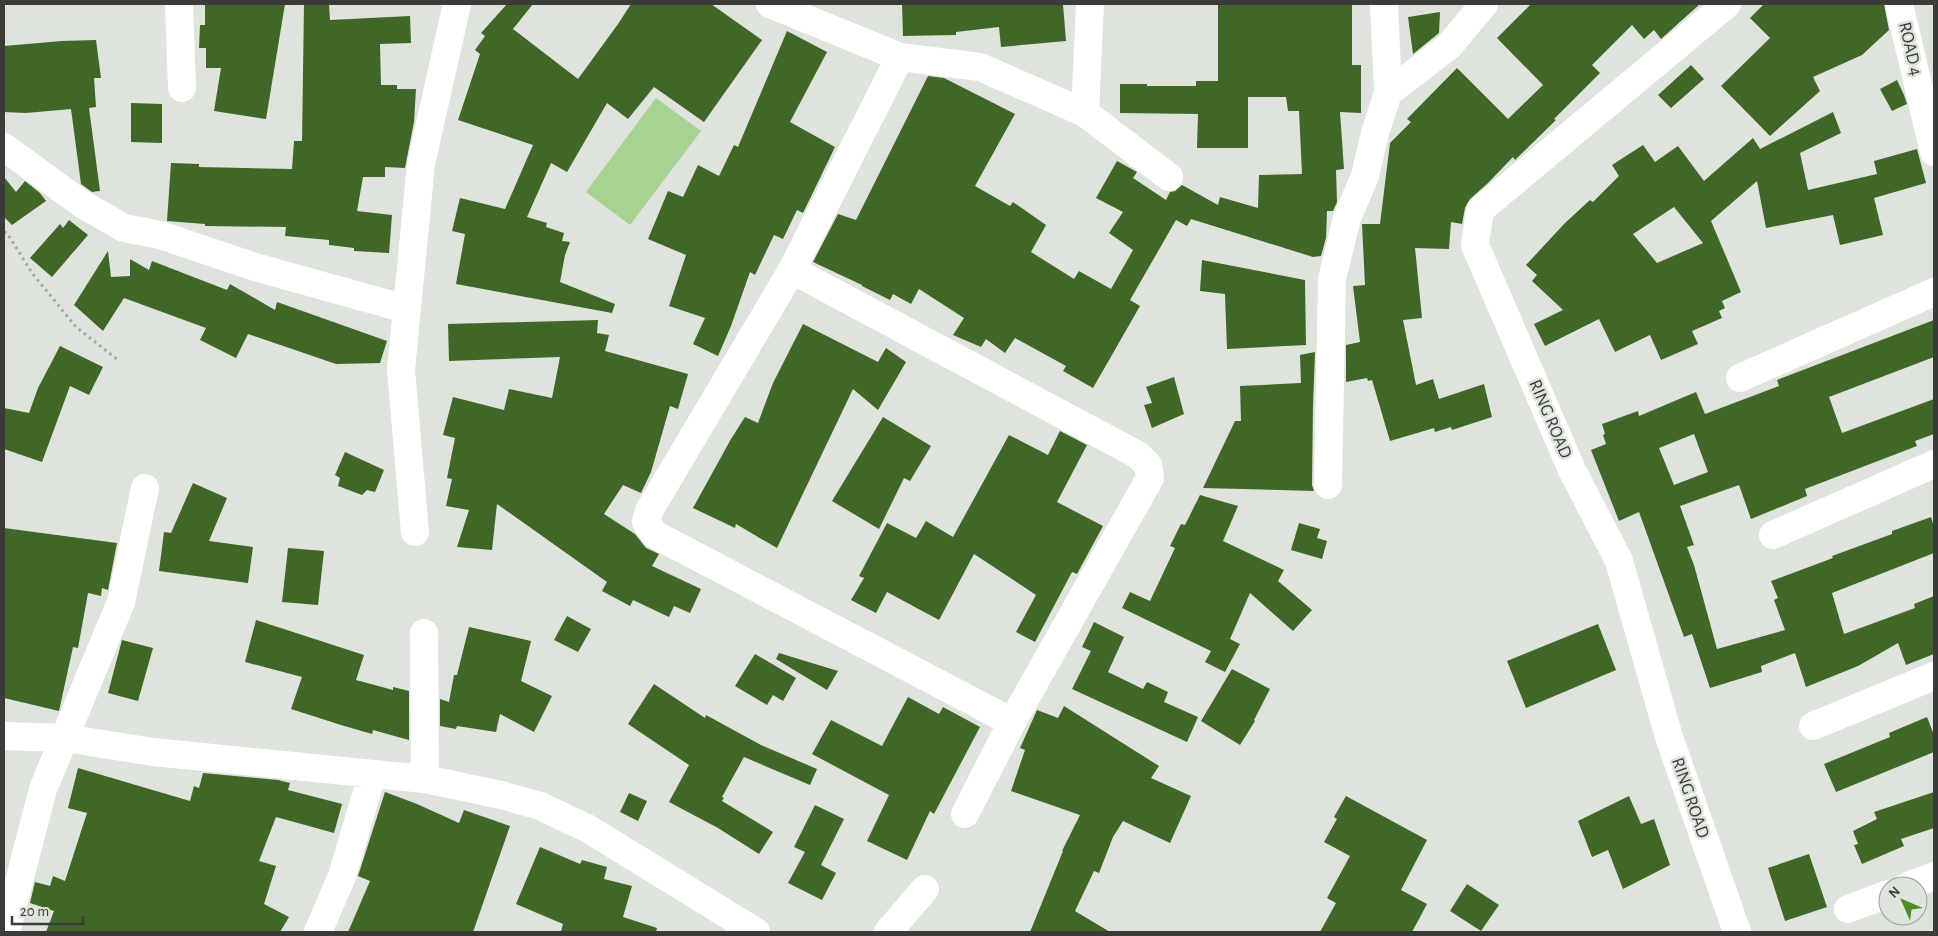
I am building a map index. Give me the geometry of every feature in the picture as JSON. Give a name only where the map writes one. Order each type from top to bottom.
[{"type":"street","points":[[179,4],[182,88]]},
{"type":"street","points":[[415,532],[401,370],[421,164],[457,4]]},
{"type":"street","points":[[770,4],[900,57],[980,67],[1085,113],[1169,177]]},
{"type":"street","points":[[1085,113],[1090,4]]},
{"type":"street","points":[[1328,485],[1332,279],[1348,218],[1365,176],[1375,133],[1388,93],[1384,4]]},
{"type":"street","points":[[1388,93],[1449,46],[1484,4]]},
{"type":"street","name":"RING ROAD","points":[[1727,4],[1480,210],[1475,245],[1572,470],[1619,561],[1669,737],[1737,932]]},
{"type":"street","name":"ROAD 4","points":[[1899,4],[1934,152]]},
{"type":"street","points":[[900,57],[792,270],[648,511],[646,522],[654,534],[1012,722]]},
{"type":"street","points":[[4,148],[82,204],[124,228],[160,235],[255,267],[406,309]]},
{"type":"street","points":[[792,270],[1138,455],[1148,465],[1150,478],[1012,722],[965,814]]},
{"type":"street","points":[[1740,378],[1934,292]]},
{"type":"street","points":[[1773,535],[1934,464]]},
{"type":"street","points":[[6,932],[43,789],[121,602],[145,488]]},
{"type":"street","points":[[424,633],[426,779]]},
{"type":"street","points":[[1813,726],[1934,676]]},
{"type":"street","points":[[4,736],[65,738],[153,752],[426,779],[501,795],[540,806],[587,828],[756,932]]},
{"type":"street","points":[[318,932],[342,876],[372,775]]},
{"type":"street","points":[[888,932],[925,888]]},
{"type":"street","points":[[1848,909],[1878,898]]},
{"type":"path","points":[[4,232],[7,233],[32,274],[76,327],[118,360]]},
{"type":"green space","points":[[656,98],[701,131],[630,225],[586,192]]},
{"type":"building","points":[[205,4],[285,4],[266,119],[214,111],[221,68],[206,68],[206,48],[199,48],[200,25],[205,25]]},
{"type":"building","points":[[304,4],[329,4],[330,20],[410,16],[411,43],[380,44],[381,85],[397,85],[397,89],[416,89],[414,122],[405,168],[385,167],[385,177],[363,177],[357,211],[392,215],[389,253],[354,251],[354,248],[329,245],[329,240],[285,236],[286,227],[205,226],[205,224],[167,221],[171,163],[199,164],[199,167],[292,169],[294,141],[302,141]]},
{"type":"building","points":[[507,4],[533,4],[513,29],[578,79],[631,4],[711,4],[762,40],[704,122],[654,87],[628,119],[607,103],[567,172],[551,163],[527,217],[547,223],[546,227],[564,233],[562,241],[570,242],[565,255],[560,282],[615,304],[612,313],[456,284],[465,234],[452,231],[460,198],[505,209],[533,145],[458,120],[480,54],[475,50],[485,36],[481,33]]},
{"type":"building","points":[[902,4],[1063,4],[1066,41],[1001,47],[999,27],[956,32],[956,35],[903,36]]},
{"type":"building","points":[[1218,4],[1352,4],[1352,65],[1361,65],[1361,113],[1340,112],[1344,169],[1336,170],[1337,202],[1333,211],[1327,211],[1326,238],[1321,256],[1313,257],[1191,219],[1187,226],[1176,220],[1130,300],[1140,306],[1093,388],[1063,371],[1066,366],[1015,338],[1005,353],[986,339],[981,347],[953,335],[964,318],[919,289],[911,304],[893,294],[890,300],[813,262],[838,214],[856,220],[928,76],[944,78],[1015,114],[975,186],[1010,206],[1013,202],[1046,225],[1031,252],[1074,279],[1079,271],[1111,289],[1133,250],[1109,233],[1123,212],[1096,198],[1117,161],[1137,172],[1133,178],[1166,200],[1170,192],[1175,191],[1182,185],[1218,205],[1220,197],[1258,208],[1259,175],[1302,174],[1299,111],[1288,111],[1286,97],[1248,97],[1248,148],[1197,148],[1198,114],[1120,113],[1120,84],[1196,86],[1196,81],[1218,81]]},
{"type":"building","points":[[1531,4],[1700,4],[1661,39],[1654,30],[1644,39],[1632,25],[1592,65],[1600,73],[1515,160],[1513,157],[1470,199],[1465,208],[1462,224],[1451,222],[1449,249],[1415,248],[1422,318],[1403,320],[1416,385],[1433,379],[1439,399],[1484,384],[1492,417],[1452,430],[1451,427],[1435,432],[1434,428],[1390,441],[1372,380],[1368,381],[1367,378],[1346,382],[1346,345],[1360,342],[1353,286],[1365,285],[1362,224],[1380,224],[1390,143],[1411,122],[1407,119],[1457,68],[1508,119],[1543,85],[1497,38]]},
{"type":"building","points":[[1764,4],[1884,4],[1889,30],[1862,55],[1813,77],[1820,91],[1770,136],[1721,86],[1770,38],[1750,18]]},
{"type":"building","points":[[1440,12],[1439,33],[1413,54],[1408,17]]},
{"type":"building","points":[[787,31],[827,52],[790,122],[835,147],[803,213],[797,210],[783,239],[774,235],[755,275],[750,272],[718,356],[693,344],[705,318],[669,306],[686,255],[648,239],[668,191],[683,197],[698,165],[719,176],[734,145],[738,147]]},
{"type":"building","points":[[96,40],[101,78],[94,78],[96,107],[89,108],[100,191],[92,192],[81,184],[71,109],[26,113],[4,112],[4,46]]},
{"type":"building","points":[[1691,65],[1704,79],[1671,108],[1658,95]]},
{"type":"building","points":[[1897,80],[1907,104],[1892,111],[1880,89]]},
{"type":"building","points":[[131,103],[162,104],[162,143],[131,142]]},
{"type":"building","points":[[1833,112],[1841,133],[1800,153],[1808,190],[1877,174],[1874,161],[1917,149],[1926,183],[1874,198],[1883,235],[1840,245],[1833,215],[1766,228],[1757,181],[1711,221],[1741,292],[1722,301],[1725,308],[1719,311],[1722,318],[1692,331],[1698,344],[1661,360],[1650,335],[1615,352],[1599,319],[1545,346],[1534,324],[1563,310],[1532,281],[1537,275],[1526,265],[1565,223],[1590,200],[1593,202],[1619,176],[1612,165],[1643,145],[1655,162],[1678,146],[1704,181],[1753,138],[1760,149]],"holes":[[[1674,207],[1703,243],[1657,263],[1633,234]]]},
{"type":"building","points":[[4,177],[16,192],[25,181],[40,193],[46,201],[12,225],[4,217]]},
{"type":"building","points":[[69,220],[88,235],[52,277],[30,258],[60,224],[63,228]]},
{"type":"building","points":[[108,251],[111,277],[130,276],[130,259],[149,270],[152,261],[227,290],[230,284],[275,310],[277,302],[387,341],[380,363],[336,364],[248,334],[236,358],[200,340],[206,328],[124,298],[103,331],[74,305]]},
{"type":"building","points":[[1202,260],[1305,280],[1306,345],[1227,349],[1225,294],[1200,291]]},
{"type":"building","points":[[598,320],[597,333],[609,335],[605,351],[688,374],[678,409],[670,406],[651,472],[641,493],[623,485],[604,514],[635,534],[646,548],[659,554],[652,566],[701,589],[690,613],[674,606],[669,617],[633,600],[630,606],[602,591],[607,582],[497,504],[492,550],[457,547],[469,510],[446,506],[452,479],[447,478],[455,438],[443,435],[453,397],[504,410],[509,389],[552,398],[560,357],[449,361],[448,324]]},
{"type":"building","points":[[1934,320],[1934,357],[1829,397],[1842,433],[1934,399],[1934,434],[1915,441],[1917,446],[1805,489],[1807,496],[1751,519],[1739,485],[1680,506],[1694,545],[1687,547],[1694,565],[1717,649],[1785,630],[1774,600],[1778,598],[1771,581],[1833,558],[1832,556],[1892,534],[1892,531],[1931,517],[1934,527],[1934,553],[1832,593],[1844,634],[1915,608],[1914,604],[1934,596],[1934,654],[1906,665],[1898,643],[1858,666],[1806,687],[1795,653],[1761,666],[1762,672],[1710,688],[1692,634],[1684,637],[1639,512],[1619,521],[1591,450],[1606,444],[1602,424],[1638,411],[1639,416],[1696,392],[1705,414],[1779,386],[1777,380]],"holes":[[[1694,434],[1708,472],[1674,485],[1659,448]]]},
{"type":"building","points":[[803,324],[878,362],[886,348],[906,362],[878,410],[853,389],[777,548],[736,524],[735,528],[693,508],[745,417],[758,423],[773,383]]},
{"type":"building","points":[[60,346],[103,367],[89,395],[70,386],[42,462],[4,449],[4,408],[29,413],[38,388]]},
{"type":"building","points":[[1315,352],[1312,485],[1314,491],[1203,488],[1235,421],[1241,421],[1240,386],[1301,383],[1300,355]]},
{"type":"building","points":[[1174,377],[1184,414],[1152,428],[1144,405],[1152,403],[1146,387]]},
{"type":"building","points":[[883,417],[931,446],[910,481],[904,478],[879,529],[832,501]]},
{"type":"building","points":[[1060,431],[1087,445],[1057,502],[1103,526],[1077,574],[1072,572],[1035,642],[1016,632],[1036,595],[974,554],[939,620],[887,592],[876,613],[851,600],[864,578],[859,576],[887,523],[916,538],[926,521],[953,537],[1009,435],[1048,455]]},
{"type":"building","points":[[345,452],[384,470],[375,492],[367,490],[362,495],[338,486],[340,478],[335,475]]},
{"type":"building","points":[[193,483],[227,498],[209,541],[253,547],[248,583],[159,571],[164,532],[171,533]]},
{"type":"building","points":[[1200,495],[1238,506],[1223,541],[1284,570],[1278,581],[1312,610],[1293,631],[1250,593],[1230,639],[1240,644],[1225,672],[1205,662],[1211,651],[1122,608],[1130,592],[1150,601],[1175,548],[1170,546],[1181,524],[1185,525]]},
{"type":"building","points":[[1299,523],[1320,529],[1317,538],[1327,541],[1322,559],[1291,550]]},
{"type":"building","points":[[4,528],[117,543],[108,590],[102,588],[101,596],[88,593],[78,648],[73,647],[59,711],[4,698]]},
{"type":"building","points":[[288,548],[324,551],[318,605],[282,602]]},
{"type":"building","points":[[567,616],[591,629],[578,652],[554,640]]},
{"type":"building","points":[[256,620],[364,655],[356,680],[393,690],[393,687],[409,691],[409,740],[373,730],[372,734],[291,709],[302,677],[245,662]]},
{"type":"building","points":[[1094,622],[1124,637],[1108,672],[1143,689],[1147,682],[1168,692],[1164,702],[1198,717],[1187,742],[1072,689],[1091,651],[1082,647]]},
{"type":"building","points":[[1598,624],[1616,670],[1526,708],[1507,661]]},
{"type":"building","points":[[469,627],[531,641],[521,681],[552,696],[534,732],[500,714],[496,732],[457,726],[456,729],[440,726],[440,699],[449,702],[454,675],[457,675]]},
{"type":"building","points":[[122,640],[153,648],[138,701],[108,693]]},
{"type":"building","points":[[779,653],[838,671],[827,690],[776,659]]},
{"type":"building","points":[[755,654],[796,678],[783,701],[773,695],[767,705],[735,686]]},
{"type":"building","points":[[1232,669],[1270,689],[1255,721],[1240,745],[1201,721]]},
{"type":"building","points":[[654,684],[705,718],[706,715],[761,745],[817,769],[810,785],[744,757],[722,797],[724,798],[722,801],[773,832],[759,854],[718,828],[669,802],[689,765],[628,724]]},
{"type":"building","points":[[908,697],[939,714],[943,707],[980,727],[934,814],[930,811],[907,860],[867,841],[889,795],[812,754],[831,720],[882,746]]},
{"type":"building","points":[[1064,706],[1159,766],[1151,778],[1191,796],[1170,843],[1123,821],[1113,837],[1099,873],[1094,871],[1075,911],[1110,932],[1030,932],[1062,851],[1080,815],[1011,791],[1025,750],[1020,748],[1037,710],[1058,718]]},
{"type":"building","points":[[1927,717],[1934,735],[1934,752],[1836,792],[1824,764],[1890,737],[1889,733]]},
{"type":"building","points":[[78,768],[190,801],[194,786],[199,788],[203,773],[278,780],[290,783],[288,790],[342,804],[334,833],[276,817],[259,861],[276,866],[264,904],[289,917],[280,932],[46,932],[54,911],[30,903],[35,882],[50,886],[53,876],[65,881],[87,813],[68,808]]},
{"type":"building","points":[[385,792],[459,823],[464,810],[510,826],[473,932],[348,932],[370,881],[358,876]]},
{"type":"building","points":[[1934,792],[1934,828],[1901,839],[1904,846],[1862,864],[1854,845],[1858,844],[1853,831],[1877,819],[1874,812]]},
{"type":"building","points":[[629,793],[647,801],[638,821],[620,812]]},
{"type":"building","points":[[1346,796],[1427,840],[1401,890],[1427,904],[1412,932],[1320,932],[1336,903],[1327,898],[1350,856],[1324,842],[1337,819],[1334,817]]},
{"type":"building","points":[[1629,796],[1641,824],[1654,819],[1670,865],[1623,889],[1608,850],[1592,857],[1578,821]]},
{"type":"building","points":[[815,805],[844,819],[821,865],[836,873],[822,900],[788,883],[805,852],[794,847]]},
{"type":"building","points":[[540,847],[580,864],[582,860],[607,867],[604,879],[632,886],[623,917],[657,928],[656,932],[561,932],[563,924],[516,904]]},
{"type":"building","points":[[1809,854],[1827,907],[1785,921],[1768,868]]},
{"type":"building","points":[[1467,884],[1499,905],[1481,931],[1450,911]]}]
